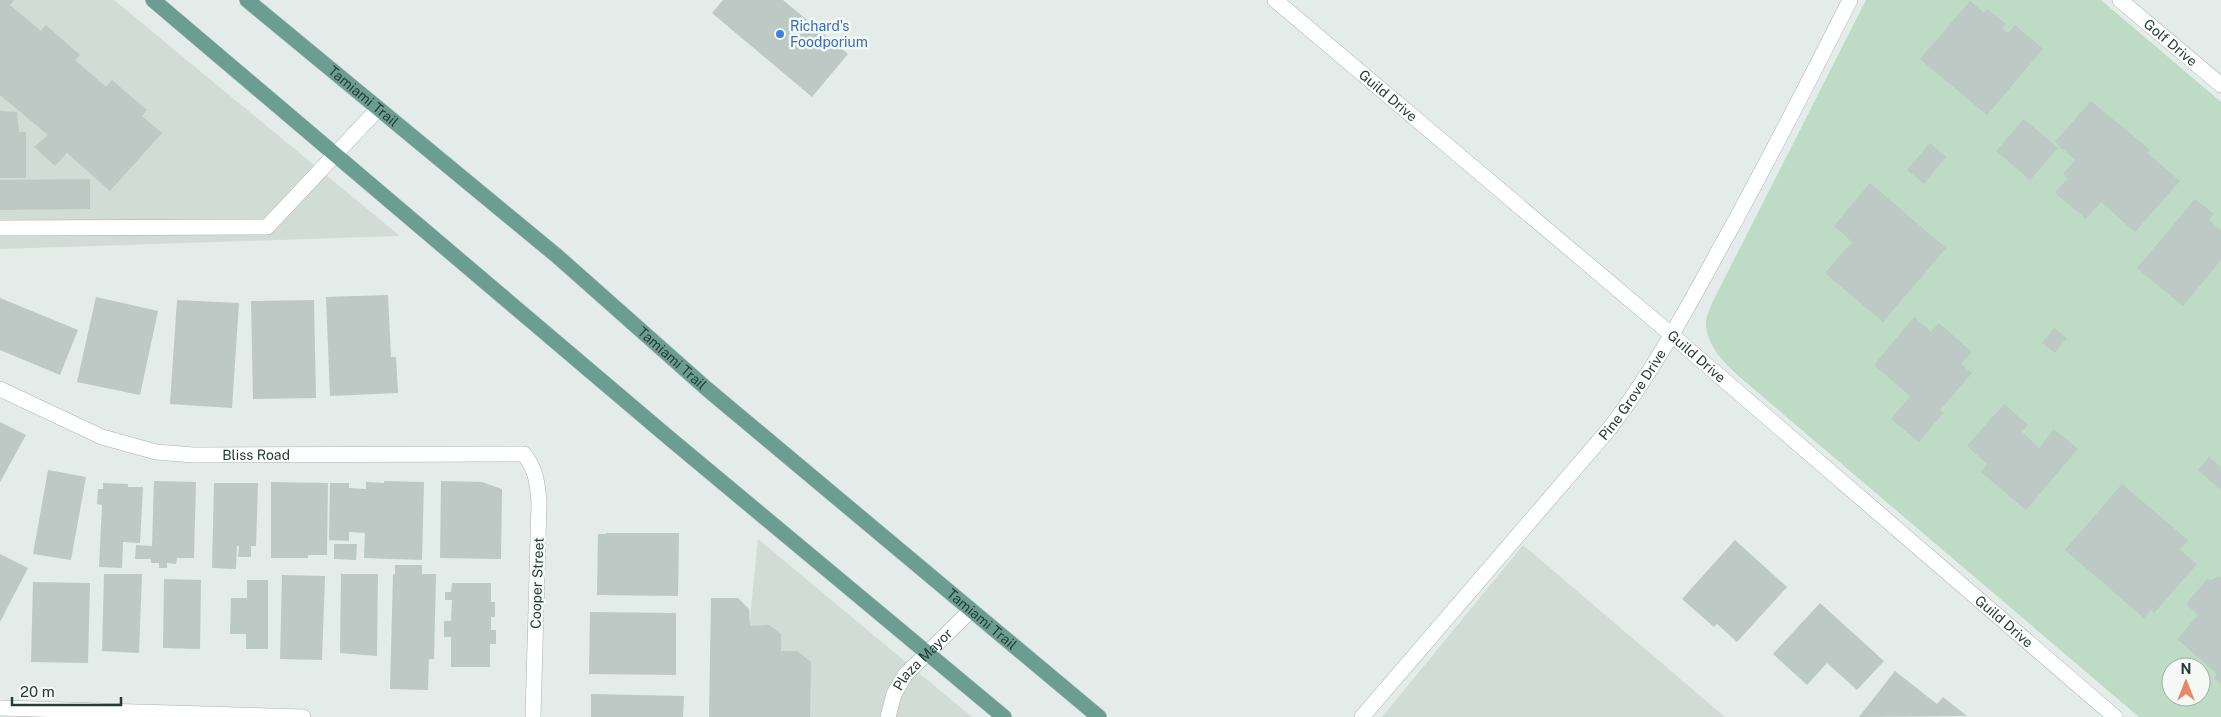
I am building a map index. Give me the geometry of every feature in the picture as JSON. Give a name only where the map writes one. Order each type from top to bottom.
[{"type":"main road","points":[[153,0],[1004,717]]},
{"type":"main road","name":"Tamiami Trail","points":[[247,0],[557,256],[707,389],[1099,717]]},
{"type":"street","name":"Guild Drive","points":[[1275,0],[1673,336],[2115,717]]},
{"type":"street","name":"Pine Grove Drive","points":[[1362,717],[1610,428],[1673,336],[1770,158],[1850,0]]},
{"type":"street","name":"Golf Drive","points":[[2120,0],[2221,85]]},
{"type":"street","points":[[0,228],[267,227],[336,156],[378,109]]},
{"type":"street","name":"Bliss Road","points":[[0,389],[102,437],[156,452],[193,455],[524,454]]},
{"type":"street","name":"Cooper Street","points":[[524,454],[532,464],[538,486],[539,504],[533,717]]},
{"type":"street","name":"Plaza Mayor","points":[[888,717],[894,694],[905,675],[971,610]]},
{"type":"street","points":[[0,708],[303,717]]},
{"type":"shaded area","points":[[0,0],[114,0],[400,236],[0,249]]},
{"type":"shaded area","points":[[758,539],[972,717],[740,717]]},
{"type":"shaded area","points":[[1523,545],[1725,717],[1382,717]]},
{"type":"green space","points":[[1866,0],[2101,0],[2221,102],[2221,717],[2139,717],[1730,368],[1718,354],[1709,339],[1707,316]]},
{"type":"building","points":[[0,0],[14,0],[10,5],[41,31],[46,25],[80,55],[75,60],[106,87],[112,80],[147,110],[142,116],[162,133],[110,191],[67,153],[55,166],[34,147],[48,135],[0,95]]},
{"type":"building","name":"Richard's Foodporium","points":[[723,0],[783,0],[848,54],[812,97],[712,13]]},
{"type":"building","points":[[1970,1],[1984,13],[1987,9],[2006,24],[2002,28],[2008,33],[2015,25],[2043,49],[1987,115],[1920,59]]},
{"type":"building","points":[[2091,101],[2150,150],[2147,153],[2180,181],[2135,232],[2101,202],[2086,219],[2055,193],[2068,178],[2063,174],[2075,160],[2055,142]]},
{"type":"building","points":[[0,111],[17,112],[19,132],[26,132],[26,178],[0,178]]},
{"type":"building","points":[[2024,119],[2058,148],[2030,180],[1996,151]]},
{"type":"building","points":[[1930,143],[1946,157],[1924,184],[1907,170]]},
{"type":"building","points":[[90,179],[90,209],[0,210],[0,180]]},
{"type":"building","points":[[1870,183],[1946,248],[1883,322],[1825,273],[1852,242],[1834,226]]},
{"type":"building","points":[[2195,199],[2214,214],[2209,220],[2221,230],[2221,260],[2183,306],[2137,268]]},
{"type":"building","points":[[388,295],[391,357],[396,357],[398,393],[330,396],[326,297]]},
{"type":"building","points":[[96,297],[158,311],[140,395],[77,382]]},
{"type":"building","points":[[0,298],[78,330],[60,375],[0,350]]},
{"type":"building","points":[[177,300],[239,303],[232,408],[170,404]]},
{"type":"building","points":[[314,300],[316,398],[253,399],[251,301]]},
{"type":"building","points":[[1914,317],[1931,332],[1939,323],[1972,352],[1961,364],[1972,373],[1940,410],[1943,413],[1919,442],[1891,419],[1910,396],[1874,365]]},
{"type":"building","points":[[2054,328],[2067,338],[2055,353],[2042,343]]},
{"type":"building","points":[[2004,404],[2028,425],[2022,432],[2039,448],[2054,429],[2078,449],[2026,510],[1981,472],[1987,464],[1967,446]]},
{"type":"building","points":[[0,422],[26,435],[0,482]]},
{"type":"building","points":[[2209,457],[2221,467],[2221,490],[2198,470]]},
{"type":"building","points":[[48,470],[86,477],[71,560],[33,554]]},
{"type":"building","points":[[154,481],[196,482],[194,558],[177,558],[176,564],[167,563],[167,568],[159,568],[159,563],[151,563],[151,559],[135,559],[136,545],[152,546]]},
{"type":"building","points":[[384,481],[424,482],[422,560],[364,558],[365,533],[349,532],[349,541],[329,540],[330,483],[349,483],[349,488],[366,489],[366,482],[384,483]]},
{"type":"building","points":[[441,481],[482,482],[502,489],[501,559],[440,558]]},
{"type":"building","points":[[271,482],[328,483],[327,555],[308,555],[308,558],[271,558]]},
{"type":"building","points":[[103,483],[143,487],[140,543],[123,542],[122,568],[99,567],[102,505],[97,504],[98,489],[103,489]]},
{"type":"building","points":[[214,483],[258,483],[256,546],[251,546],[251,557],[238,557],[239,546],[237,546],[236,569],[212,568]]},
{"type":"building","points":[[2122,484],[2188,540],[2180,550],[2197,564],[2154,613],[2151,610],[2144,618],[2065,550]]},
{"type":"building","points":[[679,533],[678,596],[597,595],[598,534]]},
{"type":"building","points":[[1735,540],[1787,587],[1737,642],[1717,624],[1714,627],[1682,599]]},
{"type":"building","points":[[334,544],[357,544],[356,560],[334,559]]},
{"type":"building","points":[[0,554],[28,568],[0,622]]},
{"type":"building","points":[[395,565],[422,565],[422,574],[436,574],[434,659],[429,659],[428,690],[390,689],[393,574],[395,574]]},
{"type":"building","points":[[104,574],[142,574],[139,653],[102,651]]},
{"type":"building","points":[[341,574],[378,574],[377,656],[340,653]]},
{"type":"building","points":[[282,575],[325,576],[322,660],[280,659]]},
{"type":"building","points":[[2221,576],[2221,684],[2214,678],[2217,674],[2211,669],[2211,657],[2198,657],[2177,639],[2198,615],[2186,604],[2208,578],[2210,580]]},
{"type":"building","points":[[164,579],[201,580],[200,649],[163,648]]},
{"type":"building","points":[[247,580],[268,580],[268,649],[246,649],[246,634],[230,634],[231,598],[247,598]]},
{"type":"building","points":[[33,582],[90,583],[88,663],[31,662]]},
{"type":"building","points":[[452,583],[491,583],[491,602],[495,602],[495,617],[491,617],[491,630],[496,630],[496,644],[490,644],[490,667],[451,667],[451,637],[444,637],[444,621],[451,621],[452,600],[445,600],[445,592],[451,592]]},
{"type":"building","points":[[711,598],[738,598],[749,609],[750,626],[769,625],[781,634],[781,651],[797,651],[811,662],[810,717],[709,717]]},
{"type":"building","points":[[1820,603],[1884,661],[1857,690],[1827,663],[1807,685],[1773,654]]},
{"type":"building","points":[[590,612],[676,613],[676,675],[589,674]]},
{"type":"building","points":[[1895,671],[1937,704],[1943,697],[1967,716],[1859,717]]},
{"type":"building","points":[[591,694],[684,696],[683,717],[591,717]]},
{"type":"place","name":"Richard's Foodporium","points":[[780,34]]}]
